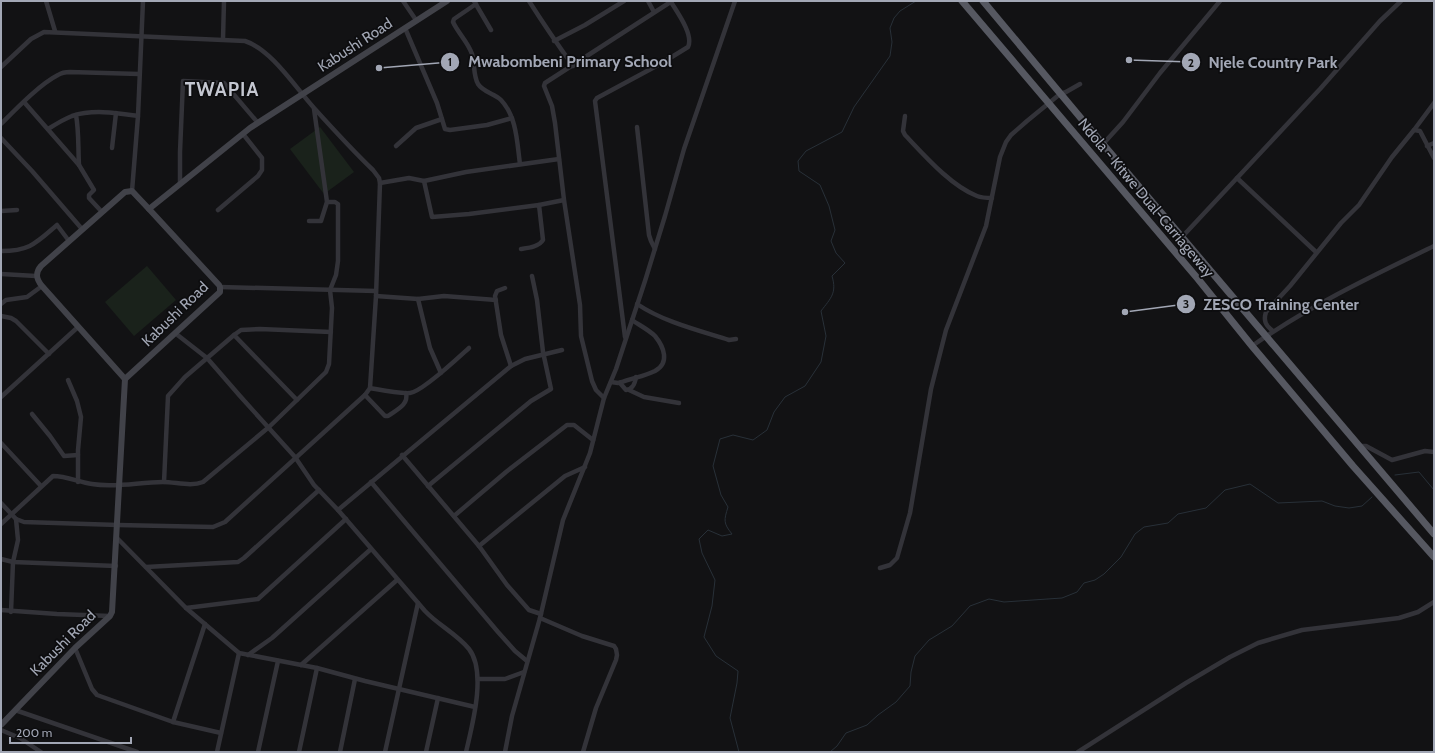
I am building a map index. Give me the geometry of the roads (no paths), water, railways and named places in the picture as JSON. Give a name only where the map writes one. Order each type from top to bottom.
[{"type":"highway","name":"Ndola - Kitwe Dual-Carriageway","points":[[962,1],[1188,267],[1353,466],[1434,557]]},
{"type":"highway","name":"Ndola - Kitwe Dual-Carriageway","points":[[983,1],[1060,94],[1434,534]]},
{"type":"main road","name":"Kabushi Road","points":[[1,725],[76,648],[110,616],[113,608],[116,566],[125,379],[220,292],[220,287],[149,209],[180,183],[258,123],[447,1]]},
{"type":"main road","points":[[125,379],[42,286],[36,276],[41,266],[125,192],[132,191],[149,209]]},
{"type":"street","points":[[46,1],[55,31]]},
{"type":"street","points":[[132,191],[138,116],[140,35],[143,1]]},
{"type":"street","points":[[223,39],[224,1]]},
{"type":"street","points":[[403,1],[416,20]]},
{"type":"street","points":[[529,1],[554,41],[560,47],[572,66]]},
{"type":"street","points":[[554,41],[585,25],[624,1]]},
{"type":"street","points":[[648,1],[654,12]]},
{"type":"street","points":[[604,398],[596,390],[592,381],[581,336],[580,305],[564,200],[554,114],[544,86],[545,83],[671,1],[688,34],[688,47],[662,63],[602,95],[595,101],[625,338]]},
{"type":"street","points":[[505,752],[510,723],[540,616],[563,520],[585,467],[604,398],[611,382],[655,249],[684,149],[735,1]]},
{"type":"street","points":[[1103,144],[1121,124],[1160,73],[1220,1]]},
{"type":"street","points":[[1182,237],[1320,89],[1380,21],[1401,1]]},
{"type":"street","points":[[491,30],[475,3],[454,19],[453,22],[471,51],[478,84],[500,99],[508,109],[512,118],[520,164]]},
{"type":"street","points":[[405,28],[447,130],[487,125],[512,118]]},
{"type":"street","points":[[1,67],[39,33],[55,31],[245,41],[262,50],[284,72],[314,109],[373,170],[379,178],[380,183],[376,294],[370,388],[365,395],[225,522],[217,526],[118,526],[24,522],[11,515],[1,503]]},
{"type":"street","points":[[1,124],[24,102],[59,74],[70,72],[139,74]]},
{"type":"street","points":[[180,183],[183,81],[224,83],[258,123]]},
{"type":"street","points":[[880,568],[890,565],[897,558],[910,513],[931,390],[946,330],[982,238],[1000,157],[1006,142],[1021,126],[1048,103],[1060,94],[1080,84]]},
{"type":"street","points":[[24,102],[79,165],[94,190],[89,195],[89,198],[102,212]]},
{"type":"street","points":[[1273,331],[1265,323],[1264,318],[1266,312],[1290,286],[1316,252],[1358,205],[1392,157],[1434,103]]},
{"type":"street","points":[[309,221],[322,221],[327,202],[314,109]]},
{"type":"street","points":[[48,129],[66,118],[76,115],[116,113],[138,116]]},
{"type":"street","points":[[112,148],[116,113]]},
{"type":"street","points":[[76,115],[79,129],[79,165]]},
{"type":"street","points":[[905,116],[903,132],[937,169],[963,189],[976,196],[992,198]]},
{"type":"street","points":[[396,146],[416,128],[442,119]]},
{"type":"street","points":[[637,127],[649,235],[655,249]]},
{"type":"street","points":[[1414,130],[1420,131],[1434,158]]},
{"type":"street","points":[[218,210],[258,176],[262,170],[262,158],[243,134]]},
{"type":"street","points":[[1,138],[32,171],[82,229]]},
{"type":"street","points":[[1428,146],[1434,143]]},
{"type":"street","points":[[380,183],[409,178],[424,181],[454,174],[559,159]]},
{"type":"street","points":[[1237,178],[1316,252]]},
{"type":"street","points":[[424,181],[432,217],[469,214],[564,200]]},
{"type":"street","points":[[1,524],[52,476],[78,482],[119,486],[164,482],[194,484],[203,482],[269,427],[297,400],[328,368],[332,308],[330,290],[336,274],[338,260],[338,205],[336,202],[327,202]]},
{"type":"street","points":[[521,249],[539,245],[544,240],[538,205]]},
{"type":"street","points":[[1,211],[17,210]]},
{"type":"street","points":[[1,251],[23,249],[33,245],[57,225],[69,241]]},
{"type":"street","points":[[1252,346],[1273,331],[1338,294],[1434,246]]},
{"type":"street","points":[[1,274],[36,276]]},
{"type":"street","points":[[428,486],[531,401],[551,389],[532,276]]},
{"type":"street","points":[[1,304],[6,300],[27,297],[42,286]]},
{"type":"street","points":[[220,287],[330,290],[418,299],[444,296],[496,300]]},
{"type":"street","points":[[505,288],[496,292],[496,300],[501,336],[511,366]]},
{"type":"street","points":[[418,299],[430,348],[441,373]]},
{"type":"street","points":[[637,304],[652,313],[685,326],[729,340],[736,339]]},
{"type":"street","points":[[1,316],[11,318],[16,321],[49,354]]},
{"type":"street","points":[[611,382],[620,383],[656,370],[663,364],[665,357],[664,352],[654,336],[632,320]]},
{"type":"street","points":[[1,397],[78,327]]},
{"type":"street","points":[[164,482],[168,396],[185,377],[241,330],[260,329],[330,332]]},
{"type":"street","points":[[176,333],[207,358],[269,427],[295,457],[319,490],[430,616],[470,650],[475,660],[478,679],[475,707],[466,752]]},
{"type":"street","points":[[234,335],[297,400]]},
{"type":"street","points":[[370,388],[406,393],[414,392],[441,373],[469,348]]},
{"type":"street","points":[[338,510],[402,455],[511,366],[544,354],[562,350]]},
{"type":"street","points":[[628,390],[632,389],[636,377]]},
{"type":"street","points":[[68,380],[77,401],[81,417],[78,482]]},
{"type":"street","points":[[620,383],[626,390],[644,397],[679,403]]},
{"type":"street","points":[[365,395],[385,416],[388,416],[405,403],[407,397],[406,393]]},
{"type":"street","points":[[32,414],[64,456],[78,456]]},
{"type":"street","points":[[454,516],[506,472],[567,426],[574,425],[593,440]]},
{"type":"street","points":[[1,442],[41,486]]},
{"type":"street","points":[[1358,446],[1366,446],[1392,460],[1425,451],[1434,452]]},
{"type":"street","points":[[402,455],[454,516],[507,585],[529,610],[582,636],[614,646],[616,649],[616,660],[596,708],[583,752]]},
{"type":"street","points":[[478,546],[565,476],[585,467]]},
{"type":"street","points":[[371,482],[498,632],[515,651],[527,661]]},
{"type":"street","points":[[146,567],[238,562],[319,490]]},
{"type":"street","points":[[11,612],[13,562],[18,540],[16,519]]},
{"type":"street","points":[[186,608],[258,599],[346,519]]},
{"type":"street","points":[[117,538],[186,608],[239,653],[317,668],[355,679],[475,707]]},
{"type":"street","points":[[248,655],[272,638],[371,549]]},
{"type":"street","points":[[1,559],[13,562],[116,566]]},
{"type":"street","points":[[301,665],[397,580]]},
{"type":"street","points":[[1078,752],[1186,683],[1230,657],[1258,643],[1302,630],[1399,618],[1418,612],[1434,602]]},
{"type":"street","points":[[385,752],[400,690],[418,603]]},
{"type":"street","points":[[1,610],[11,612],[110,616]]},
{"type":"street","points":[[173,722],[205,624]]},
{"type":"street","points":[[76,648],[92,689],[97,695],[173,722],[221,733]]},
{"type":"street","points":[[217,752],[239,653]]},
{"type":"street","points":[[258,752],[278,661]]},
{"type":"street","points":[[299,752],[317,668]]},
{"type":"street","points":[[478,679],[505,679],[524,672]]},
{"type":"street","points":[[340,752],[355,679]]},
{"type":"street","points":[[426,752],[438,698]]},
{"type":"street","points":[[15,710],[137,752]]},
{"type":"street","points":[[1,730],[20,738],[41,752]]},
{"type":"waterway","points":[[739,752],[730,718],[738,671],[716,656],[704,637],[712,606],[715,580],[702,553],[699,539],[708,530],[722,536],[732,534],[725,521],[728,507],[721,495],[713,466],[720,439],[733,435],[753,440],[767,430],[774,412],[785,397],[805,386],[821,362],[826,336],[821,311],[832,295],[834,287],[832,276],[845,263],[836,253],[831,241],[835,230],[829,206],[820,185],[799,171],[798,161],[806,151],[842,132],[854,107],[890,56],[892,42],[890,28],[894,18],[900,11],[916,1]]},
{"type":"waterway","points":[[1395,475],[1419,472],[1434,490]]},
{"type":"waterway","points":[[830,752],[837,746],[846,733],[867,725],[896,702],[910,686],[911,672],[915,656],[929,640],[952,626],[970,606],[989,599],[1004,602],[1062,598],[1077,592],[1084,583],[1095,580],[1104,574],[1121,557],[1135,534],[1144,527],[1168,523],[1178,514],[1206,508],[1225,490],[1250,484],[1278,503],[1322,501],[1335,506],[1349,508],[1362,506],[1372,497]]},
{"type":"place","name":"Njele Country Park","points":[[1129,60]]},
{"type":"place","name":"Mwabombeni Primary School","points":[[379,68]]},
{"type":"place","name":"ZESCO Training Center","points":[[1125,312]]},
{"type":"district","name":"TWAPIA","points":[[222,89]]}]
